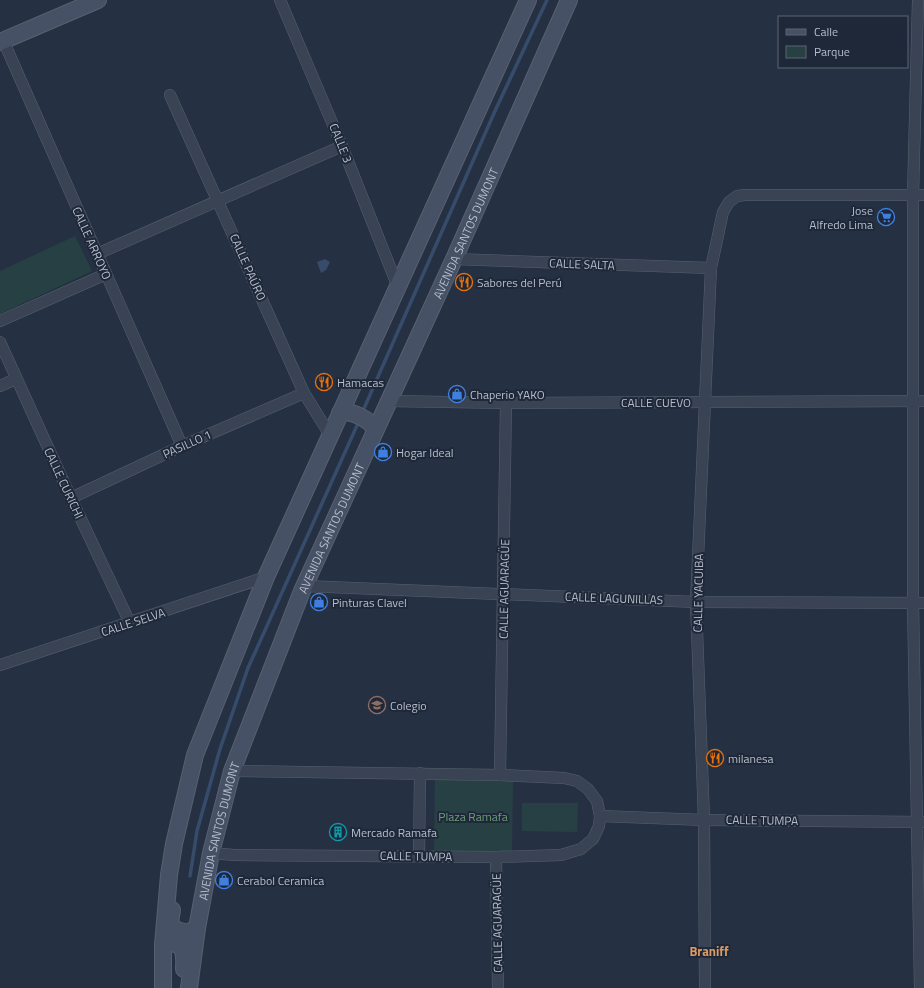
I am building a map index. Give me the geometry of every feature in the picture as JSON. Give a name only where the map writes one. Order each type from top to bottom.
[{"type":"main road","points":[[2,41],[98,0]]},
{"type":"main road","points":[[163,988],[163,945],[169,875],[174,844],[195,755],[266,577],[330,435],[345,413],[398,287],[528,0]]},
{"type":"main road","name":"AVENIDA SANTOS DUMONT","points":[[188,988],[197,928],[211,853],[232,770],[305,586],[372,426],[389,401],[569,0]]},
{"type":"main road","points":[[345,413],[372,426]]},
{"type":"main road","points":[[169,875],[174,889],[170,922],[174,929],[187,932],[197,928]]},
{"type":"main road","points":[[163,945],[169,943],[177,944],[182,948],[185,954],[184,981],[188,988]]},
{"type":"street","name":"CALLE 3","points":[[280,0],[342,146],[398,287]]},
{"type":"street","points":[[918,0],[918,603],[921,822],[920,988]]},
{"type":"street","name":"CALLE ARROYO","points":[[2,41],[182,446]]},
{"type":"street","name":"CALLE PAÚRO","points":[[170,96],[218,199],[304,393],[330,435]]},
{"type":"street","points":[[97,254],[218,199],[342,146]]},
{"type":"street","name":"CALLE YACUIBA","points":[[705,988],[704,820],[696,602],[711,268],[723,212],[729,202],[737,196],[745,195],[919,195]]},
{"type":"street","name":"CALLE SALTA","points":[[454,259],[711,268]]},
{"type":"street","points":[[0,321],[106,274]]},
{"type":"street","name":"CALLE CURICHI","points":[[0,342],[130,623]]},
{"type":"street","points":[[0,386],[16,379]]},
{"type":"street","name":"PASILLO 1","points":[[71,498],[182,446],[304,393]]},
{"type":"street","name":"CALLE CUEVO","points":[[389,401],[506,403],[919,401]]},
{"type":"street","name":"CALLE AGUARAGÜE","points":[[500,775],[506,403]]},
{"type":"street","name":"CALLE SELVA","points":[[1,661],[130,623],[266,577]]},
{"type":"street","name":"CALLE LAGUNILLAS","points":[[305,586],[696,602],[918,603]]},
{"type":"street","points":[[232,770],[420,773],[564,778],[577,781],[588,789],[597,801],[600,816]]},
{"type":"street","points":[[419,856],[420,773]]},
{"type":"street","name":"CALLE TUMPA","points":[[211,853],[234,855],[496,857],[561,855],[581,849],[593,838],[599,826],[600,816],[704,820],[921,822]]},
{"type":"street","name":"CALLE AGUARAGÜE","points":[[496,857],[498,988]]},
{"type":"green space","points":[[75,236],[92,271],[0,314],[0,271]]},
{"type":"green space","name":"Plaza Ramafa","points":[[435,779],[513,781],[512,853],[434,852]]},
{"type":"green space","points":[[522,803],[578,803],[577,832],[522,831]]},
{"type":"water","points":[[325,259],[330,262],[326,270],[321,273],[317,262]]},
{"type":"waterway","points":[[362,413],[495,111],[547,0]]},
{"type":"waterway","points":[[190,876],[197,831],[220,749],[248,668],[359,421]]},
{"type":"place","name":"Jose Alfredo Lima","points":[[886,217]]},
{"type":"place","name":"Sabores del Perú","points":[[464,282]]},
{"type":"place","name":"Hamacas","points":[[324,382]]},
{"type":"place","name":"Chaperio YAKO","points":[[457,394]]},
{"type":"place","name":"Hogar Ideal","points":[[383,452]]},
{"type":"place","name":"Pinturas Clavel","points":[[319,602]]},
{"type":"place","name":"Colegio","points":[[377,705]]},
{"type":"place","name":"milanesa","points":[[715,758]]},
{"type":"place","name":"Mercado Ramafa","points":[[338,832]]},
{"type":"place","name":"Cerabol Ceramica","points":[[224,880]]},
{"type":"district","name":"Braniff","points":[[709,951]]}]
